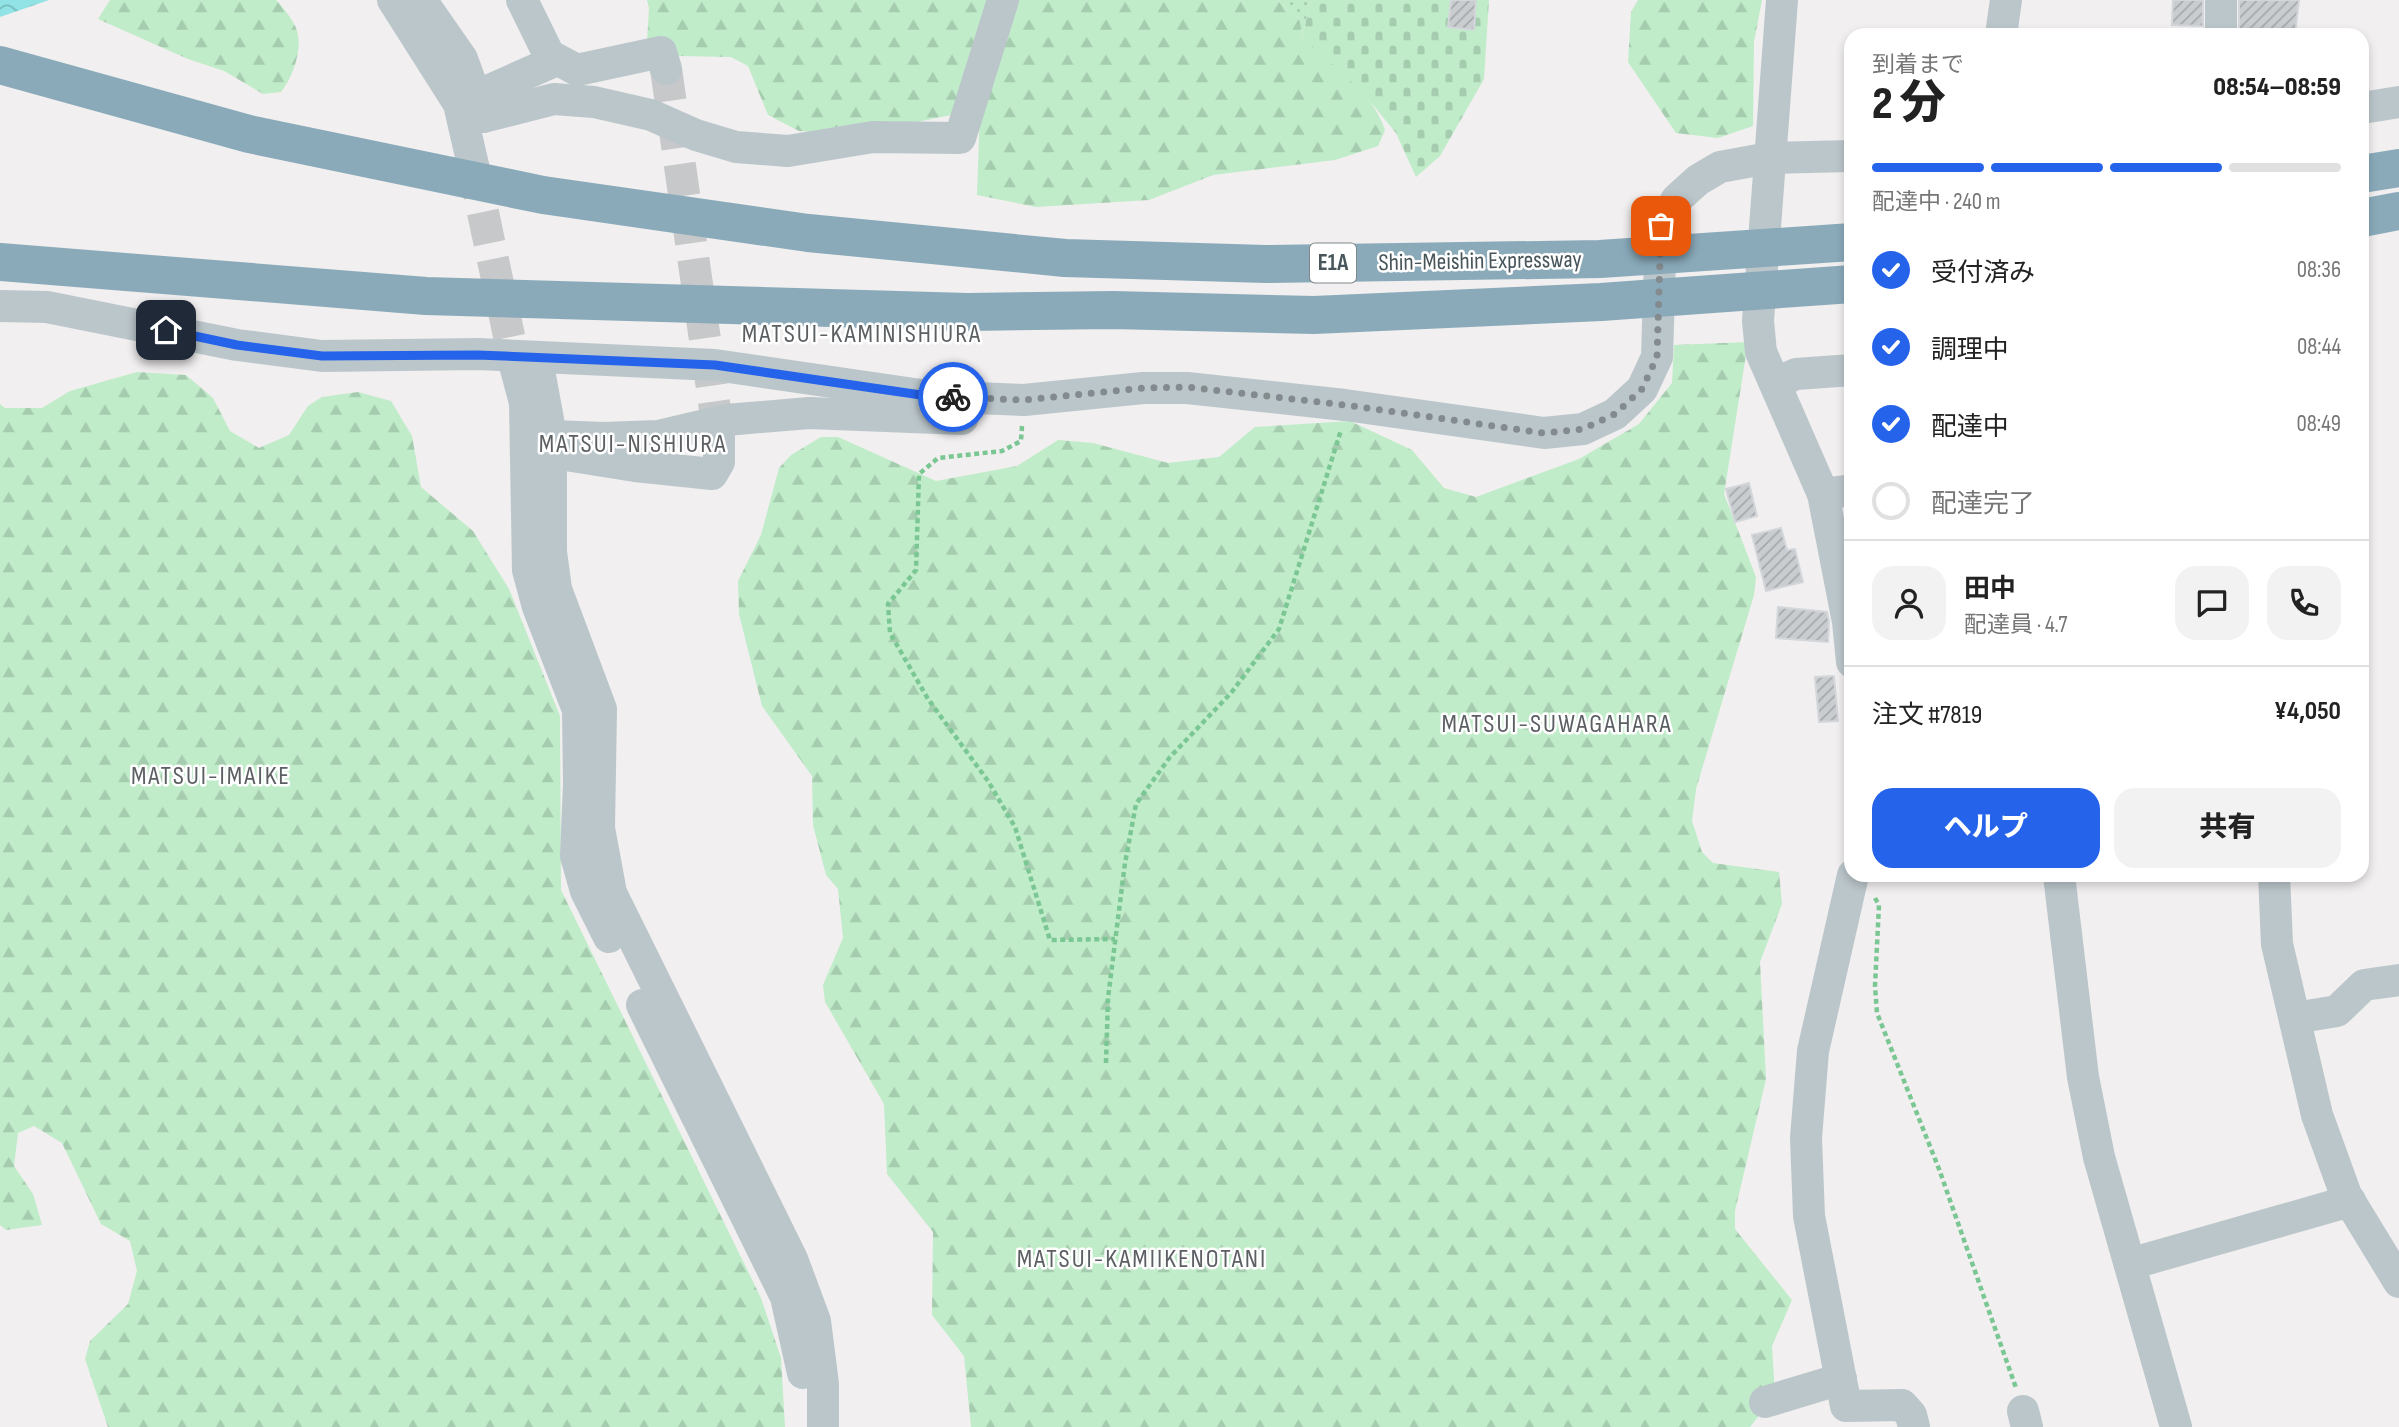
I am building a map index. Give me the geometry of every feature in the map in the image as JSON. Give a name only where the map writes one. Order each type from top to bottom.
[{"type":"highway","name":"Shin-Meishin Expressway","points":[[5,66],[248,134],[543,195],[807,233],[1065,258],[1266,264],[1600,259],[1844,243]]},
{"type":"highway","points":[[2369,173],[2399,168]]},
{"type":"highway","points":[[2369,217],[2399,211]]},
{"type":"highway","name":"Shin-Meishin Expressway","points":[[0,262],[426,296],[967,312],[1113,310],[1314,315],[1601,302],[1844,285]]},
{"type":"street","points":[[393,0],[460,104],[483,166],[480,106],[462,59],[421,0]]},
{"type":"street","points":[[522,0],[549,55],[577,70],[661,52],[666,69]]},
{"type":"street","points":[[480,106],[554,99],[594,102],[651,115],[696,135],[736,148],[788,152],[873,137],[960,138],[1003,0]]},
{"type":"street","points":[[1782,0],[1758,321],[1761,352],[1837,492],[1844,575]]},
{"type":"street","points":[[2002,28],[2006,0]]},
{"type":"street","points":[[2221,0],[2221,28]]},
{"type":"street","points":[[480,106],[557,60]]},
{"type":"street","points":[[2369,107],[2399,102]]},
{"type":"street","points":[[551,444],[658,436],[726,420],[809,413],[1023,411],[1143,388],[1187,387],[1345,405],[1544,433],[1583,429],[1615,414],[1642,389],[1657,357],[1661,226],[1677,199],[1698,180],[1720,167],[1769,158],[1844,156]]},
{"type":"street","points":[[0,306],[47,307],[237,345],[322,356],[478,355],[715,365],[1023,411]]},
{"type":"street","points":[[807,1427],[803,1369],[786,1297],[586,891],[576,856],[578,710],[538,607],[528,570],[525,403],[527,367],[551,444],[551,552],[556,589],[592,679],[601,709],[599,828],[611,893],[792,1259],[815,1321],[823,1384],[823,1427]]},
{"type":"street","points":[[1776,383],[1796,374],[1844,371]]},
{"type":"street","points":[[551,444],[635,466],[712,474],[719,462],[719,437]]},
{"type":"street","points":[[2060,882],[2083,1077],[2099,1157],[2176,1427]]},
{"type":"street","points":[[2274,882],[2277,944],[2317,1115],[2350,1201],[2389,1247],[2399,1282]]},
{"type":"street","points":[[1864,885],[1813,1051],[1806,1139],[1809,1216],[1846,1406],[1902,1405],[1912,1415],[1914,1427]]},
{"type":"street","points":[[2295,1018],[2337,1012],[2364,985],[2399,980]]},
{"type":"street","points":[[2130,1264],[2350,1201]]},
{"type":"street","points":[[1765,1402],[1841,1379]]},
{"type":"path","points":[[1106,1063],[1108,998],[1125,863],[1136,804],[1170,757],[1231,693],[1279,629],[1339,437],[1345,405]]},
{"type":"path","points":[[1023,411],[1021,442],[1002,451],[938,458],[919,474],[916,570],[888,604],[890,633],[928,699],[988,781],[1015,827],[1050,940],[1115,939]]},
{"type":"path","points":[[1864,885],[1879,905],[1875,986],[1877,1013],[1939,1169],[2007,1356],[2025,1419]]},
{"type":"green space","points":[[110,0],[276,0],[292,21],[298,36],[298,53],[290,78],[281,92],[263,94],[224,71],[188,59],[98,19]]},
{"type":"green space","points":[[647,0],[1277,0],[1300,20],[1302,37],[1338,68],[1371,102],[1385,130],[1378,146],[1335,160],[1213,175],[1149,200],[1036,207],[977,195],[980,109],[854,135],[799,131],[768,115],[748,66],[731,57],[678,56],[647,42]]},
{"type":"green space","points":[[1277,0],[1311,0],[1302,37],[1300,20]]},
{"type":"green space","points":[[1311,0],[1489,0],[1484,79],[1440,156],[1416,177],[1396,133],[1359,88],[1302,37]]},
{"type":"green space","points":[[1638,0],[1762,0],[1754,42],[1753,126],[1718,138],[1676,133],[1628,62],[1631,12]]},
{"type":"green space","points":[[1748,342],[1724,494],[1756,577],[1754,595],[1696,789],[1692,821],[1702,852],[1713,863],[1779,872],[1782,904],[1760,962],[1766,1079],[1735,1211],[1735,1229],[1792,1300],[1772,1346],[1775,1395],[1750,1427],[971,1427],[964,1356],[932,1315],[933,1232],[887,1174],[884,1104],[825,1002],[823,985],[843,938],[838,889],[826,875],[813,825],[812,776],[762,706],[739,614],[738,581],[761,535],[779,468],[791,455],[821,437],[838,437],[936,481],[1017,466],[1058,440],[1093,443],[1168,463],[1219,457],[1255,427],[1350,421],[1412,450],[1444,488],[1476,497],[1579,459],[1639,424],[1672,383],[1674,345]]},
{"type":"green space","points":[[137,372],[186,375],[213,398],[230,431],[259,448],[289,435],[308,406],[322,397],[358,392],[391,401],[412,436],[421,487],[473,531],[509,589],[560,716],[561,890],[761,1298],[781,1358],[785,1427],[108,1427],[85,1359],[90,1341],[128,1304],[137,1271],[130,1241],[101,1224],[62,1143],[34,1126],[18,1133],[14,1166],[33,1194],[42,1225],[6,1230],[0,1225],[0,404],[5,408],[42,408],[70,391]]},
{"type":"water","points":[[0,0],[49,0],[0,17]]},
{"type":"building","points":[[1451,0],[1476,0],[1474,30],[1448,27]]},
{"type":"building","points":[[2173,0],[2203,0],[2203,26],[2172,25]]},
{"type":"building","points":[[2239,0],[2299,0],[2296,28],[2239,28]]},
{"type":"building","points":[[1749,483],[1757,516],[1735,522],[1726,489]]},
{"type":"building","points":[[1781,528],[1787,550],[1795,549],[1803,582],[1766,591],[1752,535]]},
{"type":"building","points":[[1778,607],[1827,612],[1828,642],[1776,638]]},
{"type":"building","points":[[1834,676],[1838,721],[1819,722],[1815,677]]},
{"type":"tunnel","points":[[666,69],[719,437]]},
{"type":"tunnel","points":[[473,165],[516,369]]},
{"type":"way so far","points":[[953,397],[1024,400],[1143,388],[1187,387],[1345,405],[1544,433],[1583,429],[1615,414],[1642,389],[1657,357],[1661,226]]},
{"type":"district","name":"MATSUI-KAMINISHIURA","points":[[862,334]]},
{"type":"district","name":"MATSUI-NISHIURA","points":[[633,444]]},
{"type":"district","name":"MATSUI-SUWAGAHARA","points":[[1557,724]]},
{"type":"district","name":"MATSUI-IMAIKE","points":[[211,776]]},
{"type":"district","name":"MATSUI-KAMIIKENOTANI","points":[[1142,1259]]},
{"type":"route","points":[[166,330],[237,345],[322,356],[478,355],[715,365],[928,396],[953,397]]}]
